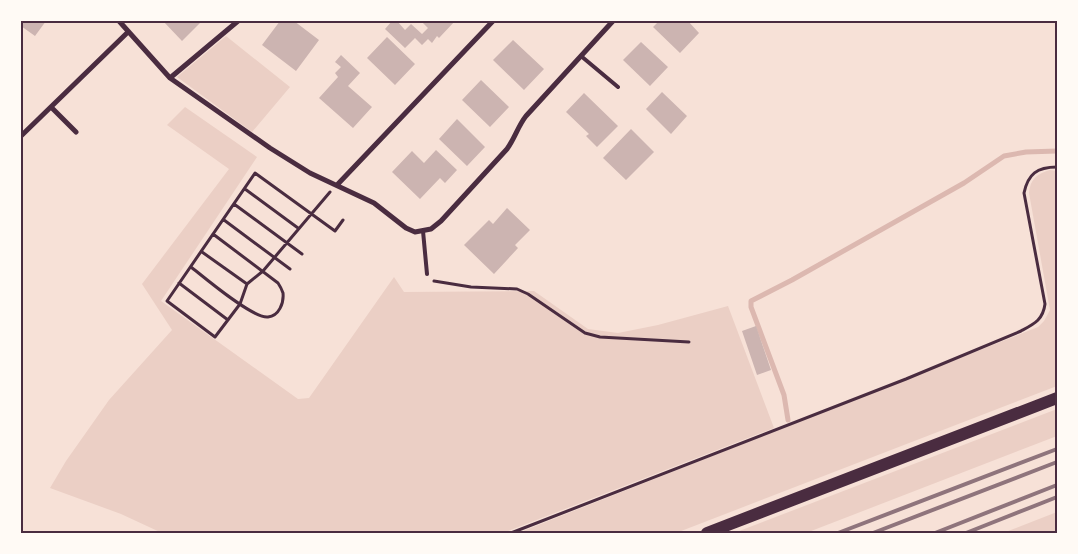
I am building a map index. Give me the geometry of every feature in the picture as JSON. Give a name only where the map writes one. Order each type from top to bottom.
[{"type":"main road","points":[[708,533],[1057,398]]},
{"type":"street","points":[[118,21],[170,78],[270,148],[310,172],[374,203],[406,228],[415,232],[430,230],[441,221],[507,149],[526,116],[614,21]]},
{"type":"street","points":[[170,78],[238,21]]},
{"type":"street","points":[[337,185],[493,21]]},
{"type":"street","points":[[21,136],[128,32]]},
{"type":"street","points":[[52,107],[76,132]]},
{"type":"lane","points":[[581,56],[618,88]]},
{"type":"lane","points":[[423,231],[427,274]]},
{"type":"path","points":[[511,533],[906,379],[1036,324],[1044,311],[1045,304],[1024,193],[1027,181],[1037,170],[1057,167]]},
{"type":"path","points":[[337,185],[310,214],[263,271],[246,284],[240,304],[215,336],[167,301],[255,173],[310,214],[335,231],[343,220]]},
{"type":"path","points":[[245,189],[298,228]]},
{"type":"path","points":[[234,204],[302,254]]},
{"type":"path","points":[[224,220],[290,269]]},
{"type":"path","points":[[191,267],[252,313],[268,317],[276,314],[281,305],[283,292],[278,283],[213,234]]},
{"type":"path","points":[[202,252],[246,284]]},
{"type":"path","points":[[427,274],[435,282],[471,287],[517,289],[528,294],[585,332],[600,337],[689,342]]},
{"type":"path","points":[[180,283],[228,320]]},
{"type":"shaded area","points":[[226,36],[290,87],[252,132],[177,77]]},
{"type":"shaded area","points":[[185,107],[257,157],[161,301],[298,399],[309,398],[394,277],[404,292],[534,291],[588,329],[618,333],[658,325],[728,306],[774,428],[503,533],[162,533],[121,514],[50,488],[66,461],[109,400],[172,330],[142,284],[229,169],[167,125]]},
{"type":"shaded area","points":[[1050,170],[1057,171],[1057,386],[676,533],[518,533],[1038,327],[1050,310],[1029,193],[1035,178],[1041,173]]},
{"type":"shaded area","points":[[1057,409],[1057,436],[806,533],[734,533]]},
{"type":"shaded area","points":[[1057,512],[1057,533],[1003,533]]},
{"type":"building","points":[[21,21],[46,21],[35,36],[21,26]]},
{"type":"building","points":[[163,21],[202,21],[182,41]]},
{"type":"building","points":[[280,21],[294,21],[319,40],[296,71],[262,45]]},
{"type":"building","points":[[392,21],[397,21],[405,30],[411,24],[422,34],[428,28],[421,21],[455,21],[439,38],[437,36],[432,43],[428,39],[422,45],[415,38],[405,48],[385,29]]},
{"type":"building","points":[[659,21],[688,21],[699,33],[680,53],[653,27]]},
{"type":"building","points":[[387,37],[415,64],[395,85],[367,58]]},
{"type":"building","points":[[513,40],[544,69],[524,90],[493,60]]},
{"type":"building","points":[[641,42],[668,67],[650,86],[623,60]]},
{"type":"building","points":[[341,55],[360,73],[348,86],[372,107],[353,128],[319,98],[338,77],[335,73],[341,67],[335,62]]},
{"type":"building","points":[[481,80],[509,107],[490,127],[462,100]]},
{"type":"building","points":[[662,92],[687,116],[671,134],[646,109]]},
{"type":"building","points":[[584,93],[618,126],[597,147],[586,136],[589,134],[566,112]]},
{"type":"building","points":[[457,119],[485,147],[467,166],[439,139]]},
{"type":"building","points":[[631,129],[654,152],[626,180],[603,158]]},
{"type":"building","points":[[436,150],[457,170],[445,183],[440,178],[420,199],[392,172],[412,151],[424,163]]},
{"type":"building","points":[[507,208],[530,230],[515,245],[518,248],[494,274],[464,245],[489,220],[493,224]]},
{"type":"building","points":[[756,326],[771,370],[757,375],[742,331]]},
{"type":"waterway","points":[[788,420],[784,395],[751,307],[751,301],[964,183],[1004,156],[1026,152],[1057,151]]},
{"type":"railway","points":[[838,533],[1057,449]]},
{"type":"railway","points":[[873,533],[1057,462]]},
{"type":"railway","points":[[935,533],[1057,485]]},
{"type":"railway","points":[[966,533],[1057,497]]}]
